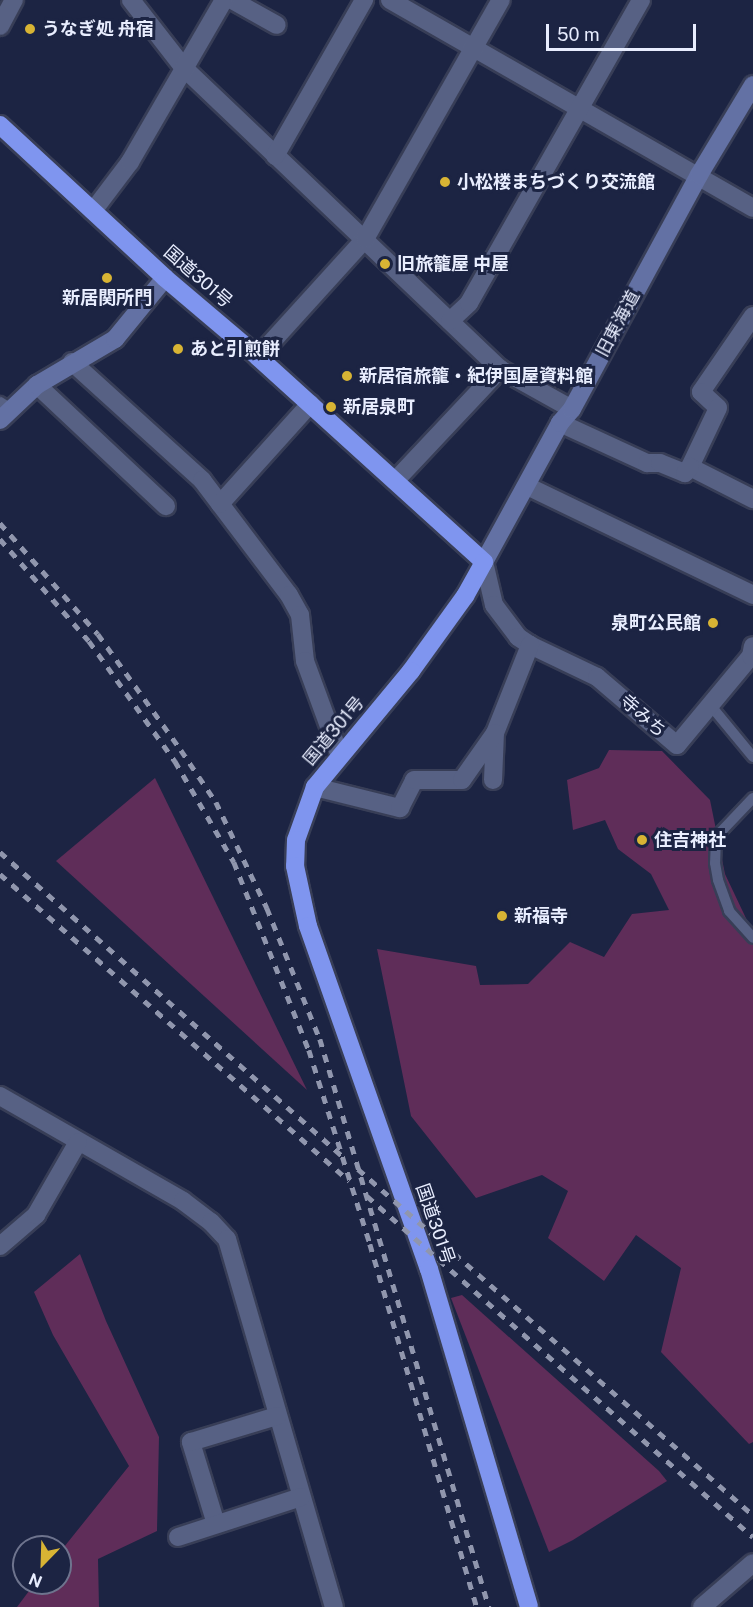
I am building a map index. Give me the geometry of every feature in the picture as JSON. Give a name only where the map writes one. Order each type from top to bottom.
[{"type":"highway","name":"国道301号","points":[[0,125],[165,278],[258,357],[484,562],[465,596],[411,671],[315,787],[296,840],[295,866],[308,926],[429,1269],[529,1607]]},
{"type":"street","points":[[0,26],[14,0]]},
{"type":"street","points":[[131,0],[184,68],[500,369],[572,409]]},
{"type":"street","points":[[93,211],[130,162],[224,0]]},
{"type":"street","points":[[232,0],[277,24]]},
{"type":"street","points":[[275,156],[364,0]]},
{"type":"street","points":[[390,0],[753,208]]},
{"type":"street","points":[[258,357],[364,239],[501,0]]},
{"type":"street","points":[[450,321],[468,303],[641,0]]},
{"type":"street","name":"旧東海道","points":[[484,562],[560,423],[572,409],[699,175],[753,85]]},
{"type":"street","points":[[4,410],[72,362],[115,339],[165,278]]},
{"type":"street","points":[[560,423],[647,463],[660,463],[685,473],[690,468],[718,408],[701,392],[753,316]]},
{"type":"street","points":[[72,362],[202,480],[289,595],[300,615],[305,661],[340,756]]},
{"type":"street","points":[[395,481],[500,369]]},
{"type":"street","points":[[37,385],[166,506]]},
{"type":"street","points":[[220,504],[310,404]]},
{"type":"street","points":[[690,468],[753,499]]},
{"type":"street","points":[[527,486],[753,595]]},
{"type":"street","points":[[315,787],[400,808],[414,780],[462,780],[495,733],[530,645],[518,637],[494,605],[484,562]]},
{"type":"street","name":"寺みち","points":[[530,645],[597,678],[676,745],[751,656],[753,646]]},
{"type":"street","points":[[493,780],[495,733]]},
{"type":"street","points":[[0,1096],[183,1201],[211,1222],[227,1239],[334,1607]]},
{"type":"street","points":[[0,1246],[36,1215],[78,1142]]},
{"type":"street","points":[[216,1524],[191,1442],[277,1416]]},
{"type":"street","points":[[178,1536],[301,1497]]},
{"type":"street","points":[[702,1607],[753,1563]]},
{"type":"lane","points":[[711,706],[753,758]]},
{"type":"lane","points":[[753,798],[716,837],[715,863],[718,880],[729,911],[753,938]]},
{"type":"shaded area","points":[[609,750],[662,751],[710,800],[725,874],[753,933],[753,1442],[749,1444],[661,1352],[681,1268],[636,1235],[604,1281],[548,1238],[568,1191],[542,1175],[476,1198],[411,1116],[377,949],[476,966],[480,985],[528,984],[570,942],[604,957],[632,914],[669,910],[651,874],[618,849],[605,820],[573,830],[567,780],[599,768]]},
{"type":"shaded area","points":[[155,778],[307,1090],[56,861]]},
{"type":"shaded area","points":[[80,1254],[106,1321],[159,1437],[157,1531],[98,1559],[99,1607],[17,1607],[26,1595],[72,1595],[72,1537],[129,1466],[53,1335],[34,1292]]},
{"type":"shaded area","points":[[462,1295],[659,1471],[667,1481],[573,1540],[549,1552],[451,1298]]},
{"type":"railway","points":[[0,523],[98,634],[181,750],[216,802],[267,908],[320,1039],[489,1607]]},
{"type":"railway","points":[[0,539],[89,641],[175,761],[234,862],[309,1050],[370,1244],[477,1607]]},
{"type":"railway","points":[[0,852],[342,1156]]},
{"type":"railway","points":[[0,874],[349,1181]]},
{"type":"railway","points":[[358,1169],[753,1515]]},
{"type":"railway","points":[[367,1196],[753,1537]]},
{"type":"place","name":"うなぎ処 舟宿","points":[[30,29]]},
{"type":"place","name":"小松楼まちづくり交流館","points":[[445,182]]},
{"type":"place","name":"旧旅籠屋 中屋","points":[[385,264]]},
{"type":"place","name":"新居関所門","points":[[107,278]]},
{"type":"place","name":"あと引煎餅","points":[[178,349]]},
{"type":"place","name":"新居宿旅籠・紀伊国屋資料館","points":[[347,376]]},
{"type":"place","name":"新居泉町","points":[[331,407]]},
{"type":"place","name":"泉町公民館","points":[[713,623]]},
{"type":"place","name":"住吉神社","points":[[642,840]]},
{"type":"place","name":"新福寺","points":[[502,916]]}]
